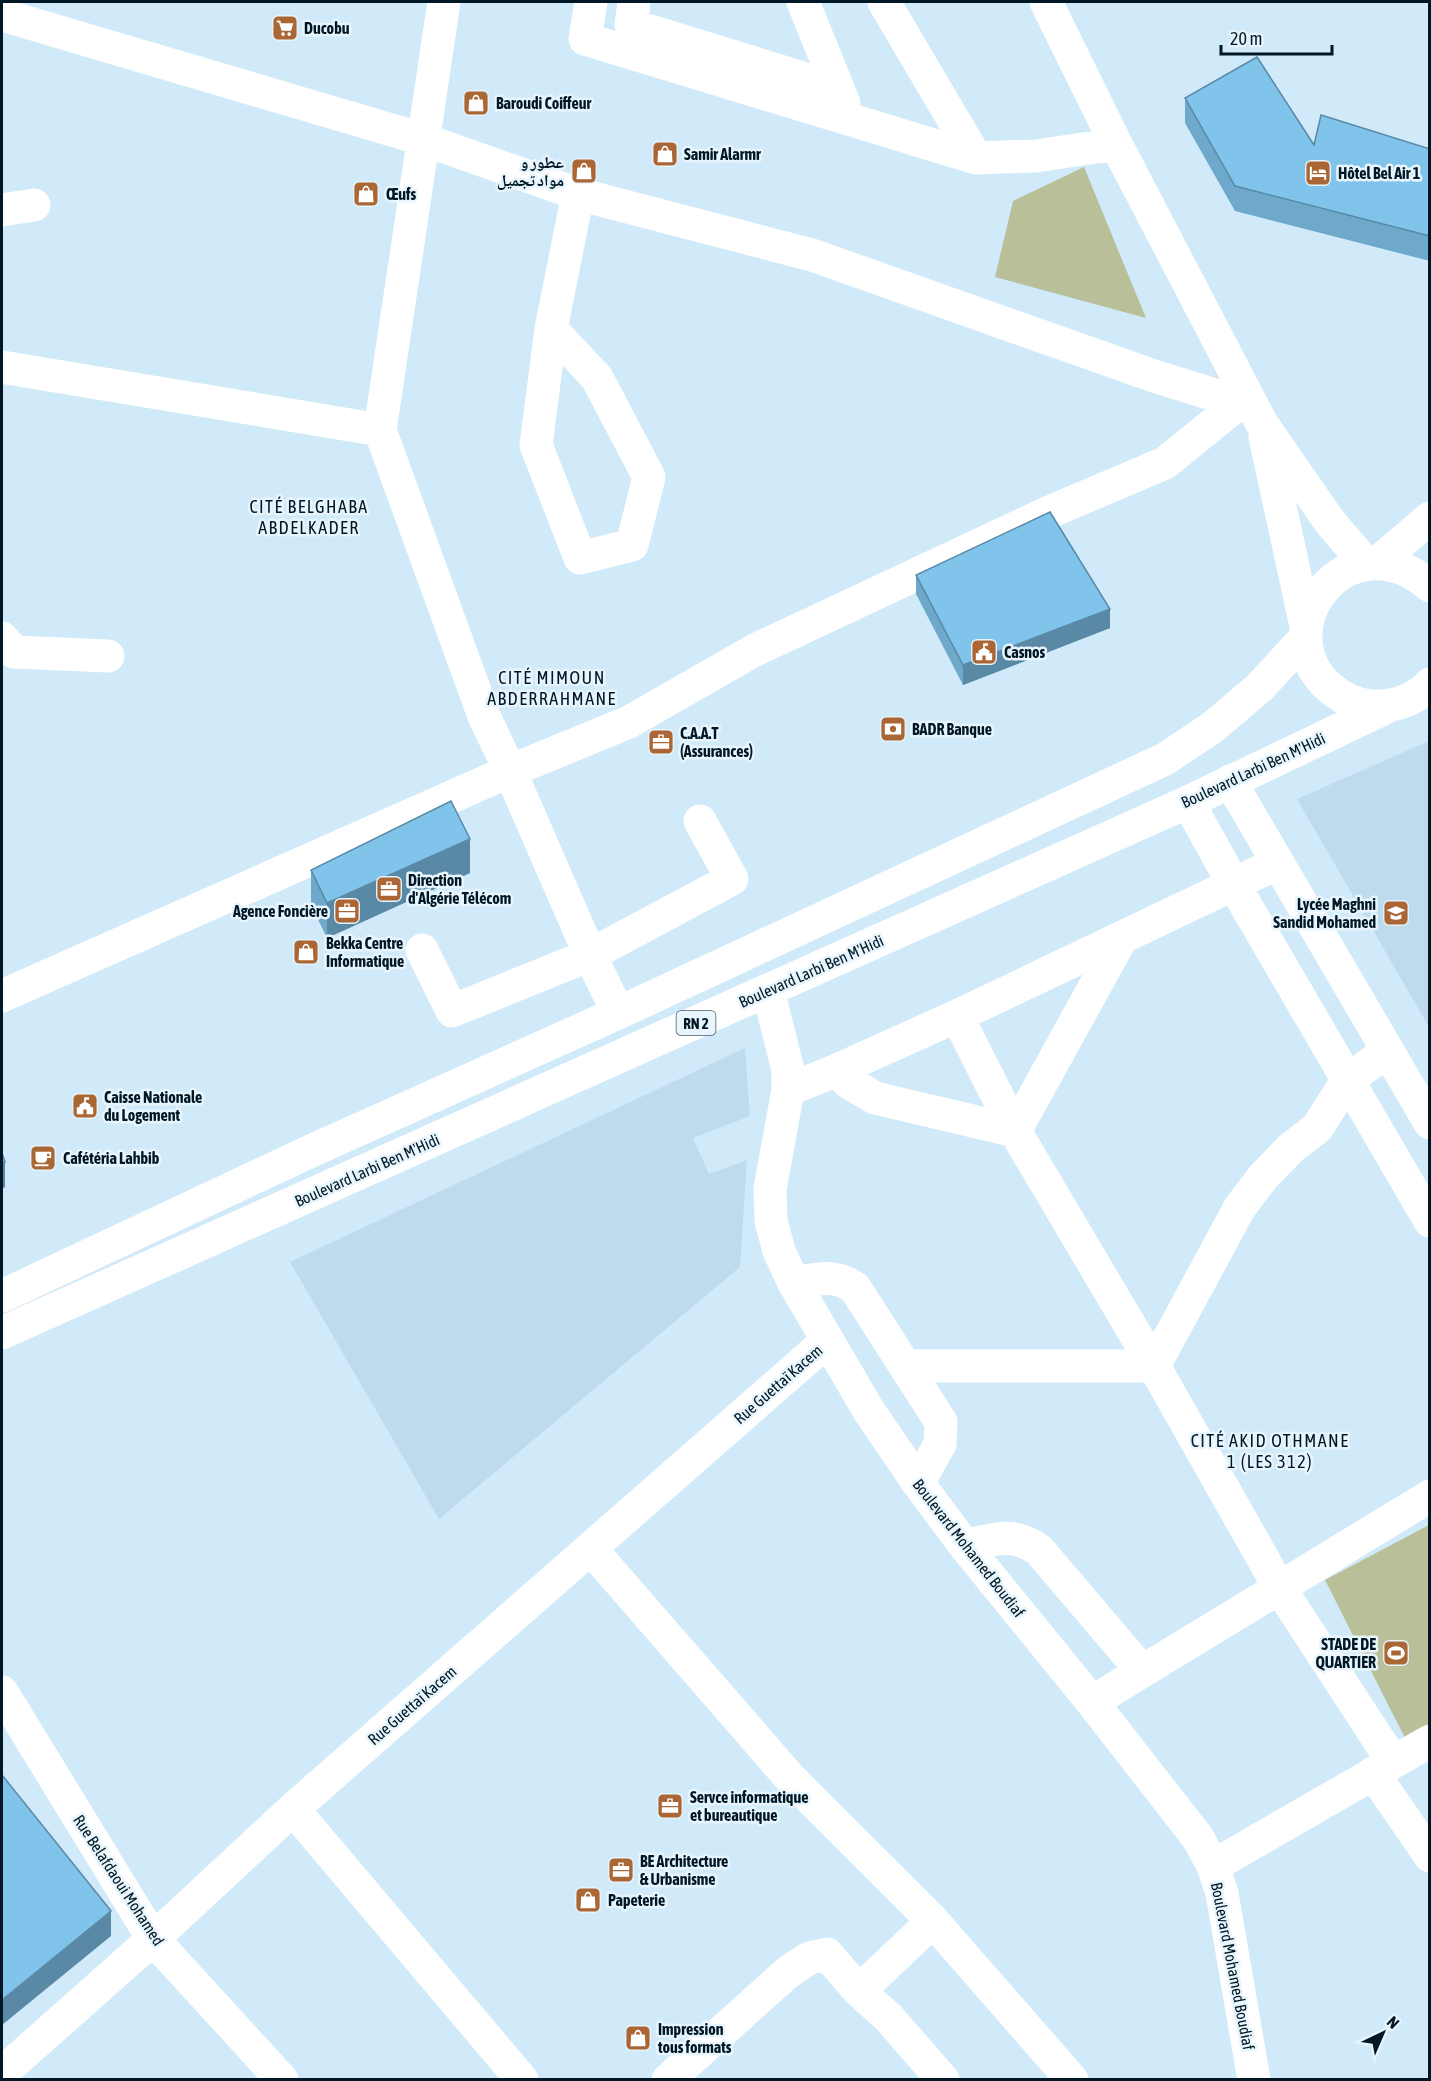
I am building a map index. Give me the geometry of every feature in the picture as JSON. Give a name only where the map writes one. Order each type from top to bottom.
[{"type":"street","points":[[444,2],[380,430],[484,716],[618,1013]]},
{"type":"street","points":[[591,2],[585,39],[975,158],[1036,156],[1116,144]]},
{"type":"street","points":[[634,2],[631,25],[838,89]]},
{"type":"street","points":[[803,2],[850,120]]},
{"type":"street","points":[[884,2],[975,158]]},
{"type":"street","points":[[1046,2],[1251,411],[1330,522],[1371,564]]},
{"type":"street","points":[[2,15],[422,139],[578,194],[812,255],[1251,411]]},
{"type":"street","points":[[551,328],[597,378],[648,477],[632,544],[580,558],[536,445],[551,328],[578,194]]},
{"type":"street","points":[[2,210],[34,206]]},
{"type":"street","points":[[2,367],[380,430]]},
{"type":"street","points":[[1251,411],[1282,521],[1311,661],[1323,681],[1341,697],[1363,705],[1387,706]]},
{"type":"street","points":[[2,996],[510,771],[629,722],[753,651],[1045,514],[1165,464],[1251,411]]},
{"type":"street","points":[[1371,564],[1430,518]]},
{"type":"street","points":[[1306,632],[1311,608],[1320,592],[1348,570],[1371,564],[1398,566],[1416,575],[1430,586]]},
{"type":"street","name":"RN 2","points":[[2,1296],[1165,759],[1213,726],[1260,687],[1306,632]]},
{"type":"street","points":[[2,638],[14,652],[108,656]]},
{"type":"street","name":"Boulevard Larbi Ben M'Hidi","points":[[2,1333],[1188,802],[1387,706],[1406,701],[1428,687]]},
{"type":"street","points":[[1165,759],[1234,885],[1430,1221]]},
{"type":"street","points":[[1230,782],[1424,1113],[1374,1127],[1317,1128]]},
{"type":"street","points":[[423,950],[452,1011],[590,955],[732,879],[700,821]]},
{"type":"street","points":[[788,1090],[957,1016],[1278,864]]},
{"type":"street","points":[[1015,1131],[1121,939]]},
{"type":"street","name":"Boulevard Mohamed Boudiaf","points":[[768,990],[788,1070],[788,1090],[770,1190],[771,1221],[779,1251],[794,1283],[827,1341],[870,1411],[918,1482],[965,1546],[1092,1702],[1198,1838],[1213,1866],[1222,1893],[1254,2079]]},
{"type":"street","points":[[957,1016],[1015,1131],[1154,1366],[1383,1768],[1430,1856]]},
{"type":"street","points":[[1154,1366],[1240,1207],[1291,1148],[1317,1128],[1347,1080],[1374,1061],[1389,1056]]},
{"type":"street","points":[[837,1070],[848,1082],[875,1098],[1015,1131]]},
{"type":"street","points":[[794,1283],[826,1277],[847,1281],[855,1288],[941,1422],[940,1444],[918,1482]]},
{"type":"street","name":"Rue Guettaï Kacem","points":[[2,2073],[153,1939],[293,1809],[827,1341]]},
{"type":"street","points":[[905,1366],[1154,1366]]},
{"type":"street","points":[[1092,1702],[1430,1496]]},
{"type":"street","points":[[965,1546],[1000,1538],[1015,1538],[1039,1550],[1142,1671]]},
{"type":"street","points":[[591,1549],[791,1779],[933,1922],[1072,2079]]},
{"type":"street","name":"Rue Belafdaoui Mohamed","points":[[2,1692],[153,1939],[282,2079]]},
{"type":"street","points":[[1213,1866],[1430,1741]]},
{"type":"street","points":[[293,1809],[522,2079]]},
{"type":"street","points":[[859,1991],[933,1922]]},
{"type":"street","points":[[668,2079],[787,1973],[809,1958],[827,1954],[859,1991],[889,2018],[943,2079]]},
{"type":"shaded area","name":"Lycée Maghni Sandid Mohamed","points":[[1429,741],[1429,1027],[1297,799]]},
{"type":"shaded area","points":[[745,1048],[750,1116],[693,1138],[709,1174],[747,1160],[740,1267],[439,1519],[290,1262]]},
{"type":"green space","points":[[1084,167],[1146,318],[995,277],[1013,201]]},
{"type":"green space","name":"STADE DE QUARTIER","points":[[1429,1525],[1429,1726],[1406,1740],[1325,1580]]},
{"type":"building","name":"Hôtel Bel Air 1","points":[[1257,57],[1314,145],[1321,115],[1430,149],[1430,236],[1235,186],[1185,98]]},
{"type":"building","points":[[1050,512],[1110,609],[963,665],[916,575]]},
{"type":"building","points":[[451,801],[470,839],[327,903],[311,870]]},
{"type":"building","points":[[2,1775],[111,1911],[2,2000]]},
{"type":"place","name":"Ducobu","points":[[285,28]]},
{"type":"place","name":"Baroudi Coiffeur","points":[[476,103]]},
{"type":"place","name":"Samir Alarmr","points":[[665,154]]},
{"type":"place","name":"عطور و مواد تجميل","points":[[584,171]]},
{"type":"place","name":"Hôtel Bel Air 1","points":[[1318,173]]},
{"type":"place","name":"Œufs","points":[[366,194]]},
{"type":"place","name":"Casnos","points":[[984,652]]},
{"type":"place","name":"BADR Banque","points":[[893,729]]},
{"type":"place","name":"C.A.A.T (Assurances)","points":[[661,742]]},
{"type":"place","name":"Direction d'Algérie Télécom","points":[[389,889]]},
{"type":"place","name":"Agence Foncière","points":[[347,911]]},
{"type":"place","name":"Lycée Maghni Sandid Mohamed","points":[[1396,913]]},
{"type":"place","name":"Bekka Centre Informatique","points":[[306,952]]},
{"type":"place","name":"Caisse Nationale du Logement","points":[[85,1106]]},
{"type":"place","name":"Cafétéria Lahbib","points":[[43,1158]]},
{"type":"place","name":"STADE DE QUARTIER","points":[[1396,1653]]},
{"type":"place","name":"Servce informatique et bureautique","points":[[670,1806]]},
{"type":"place","name":"BE Architecture & Urbanisme","points":[[621,1870]]},
{"type":"place","name":"Papeterie","points":[[588,1900]]},
{"type":"place","name":"Impression tous formats","points":[[638,2038]]},
{"type":"district","name":"CITÉ BELGHABA ABDELKADER","points":[[309,516]]},
{"type":"district","name":"CITÉ MIMOUN ABDERRAHMANE","points":[[552,687]]},
{"type":"district","name":"CITÉ AKID OTHMANE 1 (LES 312)","points":[[1270,1450]]}]
